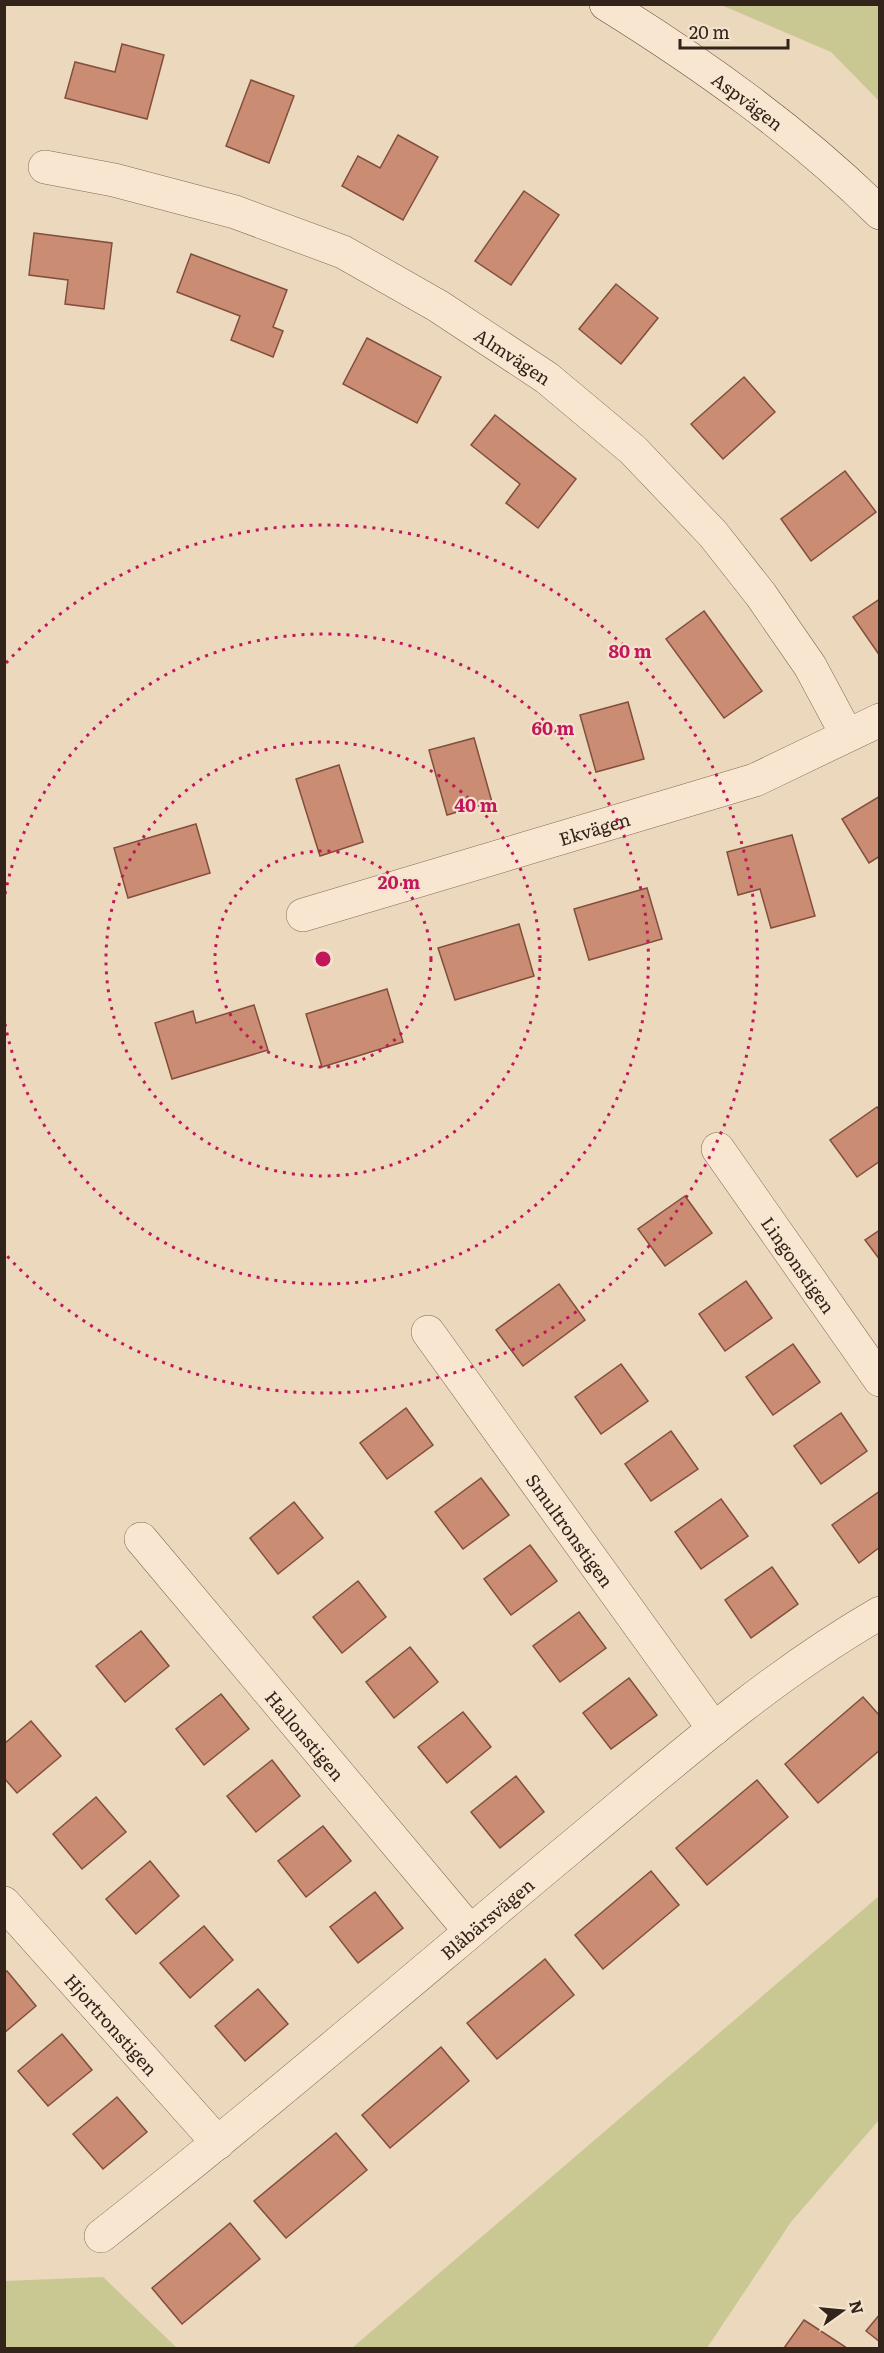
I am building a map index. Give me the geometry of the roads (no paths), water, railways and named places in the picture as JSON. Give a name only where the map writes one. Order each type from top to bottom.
[{"type":"street","name":"Aspvägen","points":[[606,4],[723,81],[831,165],[879,213]]},
{"type":"street","name":"Almvägen","points":[[45,167],[114,180],[235,212],[343,252],[438,306],[547,378],[633,450],[713,534],[761,595],[810,666],[847,735]]},
{"type":"street","name":"Ekvägen","points":[[303,915],[755,780],[879,720]]},
{"type":"street","name":"Lingonstigen","points":[[718,1149],[879,1380]]},
{"type":"street","name":"Smultronstigen","points":[[428,1332],[714,1729]]},
{"type":"street","name":"Hallonstigen","points":[[141,1539],[470,1932]]},
{"type":"street","name":"Blåbärsvägen","points":[[101,2236],[218,2143],[714,1729],[833,1640],[879,1612]]},
{"type":"street","name":"Hjortronstigen","points":[[4,1903],[218,2143]]}]
